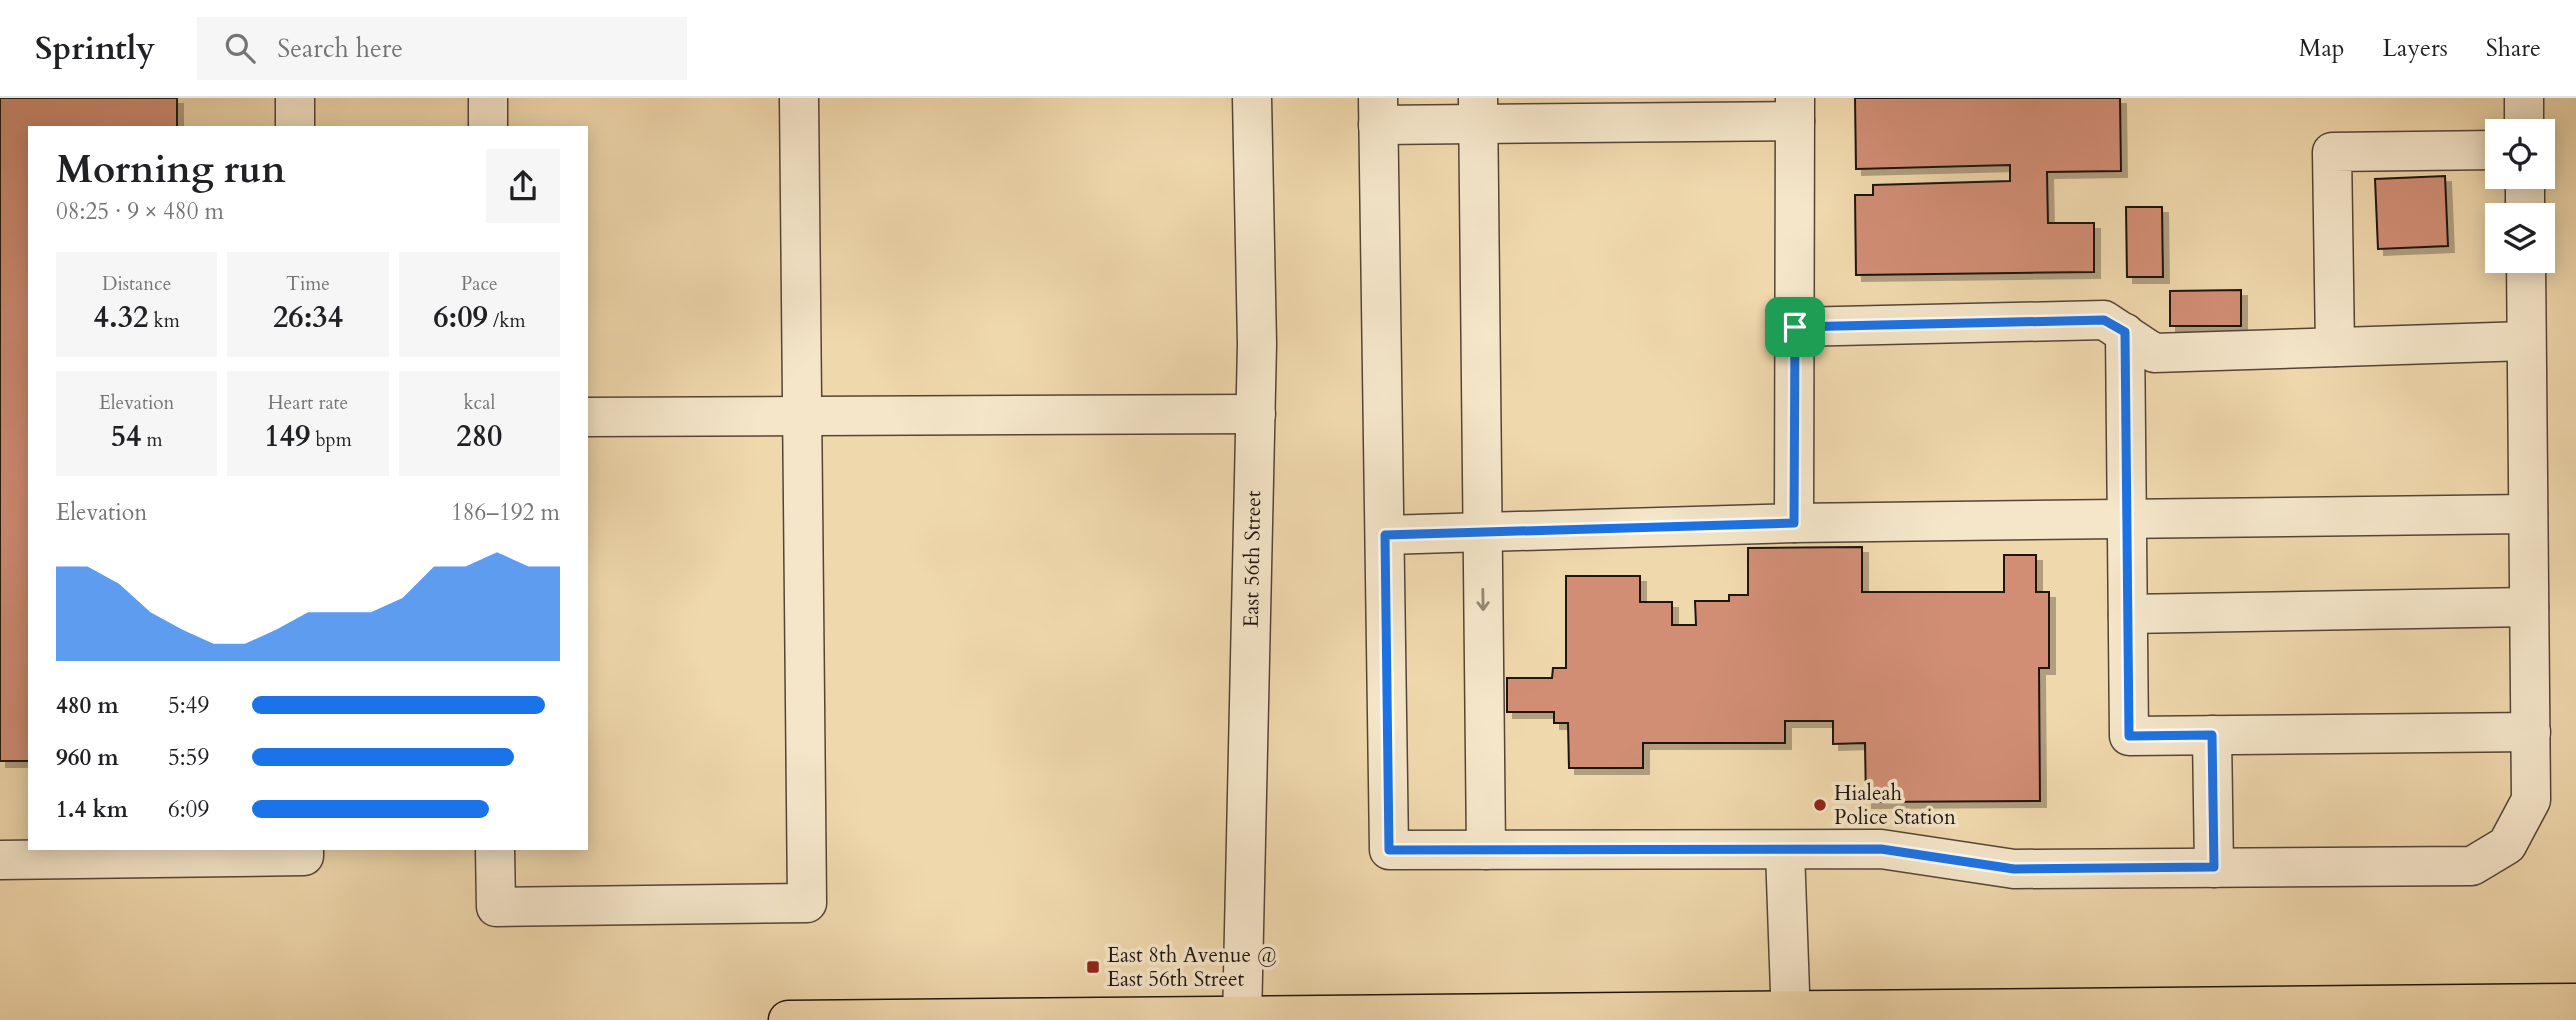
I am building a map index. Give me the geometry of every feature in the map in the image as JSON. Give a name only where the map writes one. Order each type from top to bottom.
[{"type":"main road","points":[[788,1020],[2360,1013],[2576,1003]]},
{"type":"street","points":[[295,98],[295,126]]},
{"type":"street","points":[[488,98],[488,126]]},
{"type":"street","points":[[495,850],[496,907],[807,903],[799,98]]},
{"type":"street","name":"East 56th Street","points":[[1242,1018],[1256,414],[1252,98]]},
{"type":"street","points":[[2524,98],[2524,119]]},
{"type":"street","points":[[1794,523],[1795,110],[1378,111],[1389,850],[1881,849],[2014,869],[2472,866],[2507,845],[2532,800],[2526,273]]},
{"type":"street","points":[[1478,111],[1486,850]]},
{"type":"street","points":[[2334,347],[2332,152],[2485,150]]},
{"type":"street","points":[[1795,327],[2104,320],[2154,353],[2526,341]]},
{"type":"street","points":[[2125,332],[2129,736],[2531,732]]},
{"type":"street","points":[[588,417],[1256,414]]},
{"type":"street","points":[[1385,535],[1794,523],[2528,514]]},
{"type":"street","points":[[2128,614],[2529,607]]},
{"type":"street","points":[[2212,735],[2214,867]]},
{"type":"street","points":[[0,860],[304,856],[304,850]]},
{"type":"street","points":[[1785,850],[1791,1015]]},
{"type":"building","points":[[0,98],[177,98],[177,126],[28,126],[28,761],[0,761]]},
{"type":"building","points":[[1855,98],[2120,98],[2121,171],[2047,172],[2048,223],[2094,223],[2094,272],[1856,275],[1855,195],[1873,195],[1873,185],[2010,181],[2010,165],[1856,169]]},
{"type":"building","points":[[2445,176],[2448,246],[2378,249],[2375,179]]},
{"type":"building","points":[[2126,207],[2162,207],[2163,277],[2127,277]]},
{"type":"building","points":[[2241,290],[2241,326],[2170,326],[2170,291]]},
{"type":"building","points":[[1862,547],[1862,592],[2004,592],[2004,555],[2036,555],[2036,592],[2049,592],[2049,668],[2039,668],[2040,801],[1866,802],[1865,743],[1833,744],[1833,721],[1785,721],[1785,743],[1643,743],[1643,768],[1569,768],[1568,723],[1554,723],[1554,712],[1507,712],[1507,678],[1552,678],[1553,668],[1566,668],[1566,576],[1640,576],[1640,602],[1672,602],[1672,625],[1696,625],[1695,601],[1729,601],[1729,595],[1748,595],[1748,548]]},
{"type":"place","name":"Hialeah Police Station","points":[[1820,805]]},
{"type":"place","name":"East 8th Avenue @ East 56th Street","points":[[1093,967]]},
{"type":"route","points":[[2104,320],[2125,332],[2129,736],[2212,735],[2214,867],[2014,869],[1881,849],[1389,850],[1385,535],[1794,523],[1795,327],[2104,320]]}]
